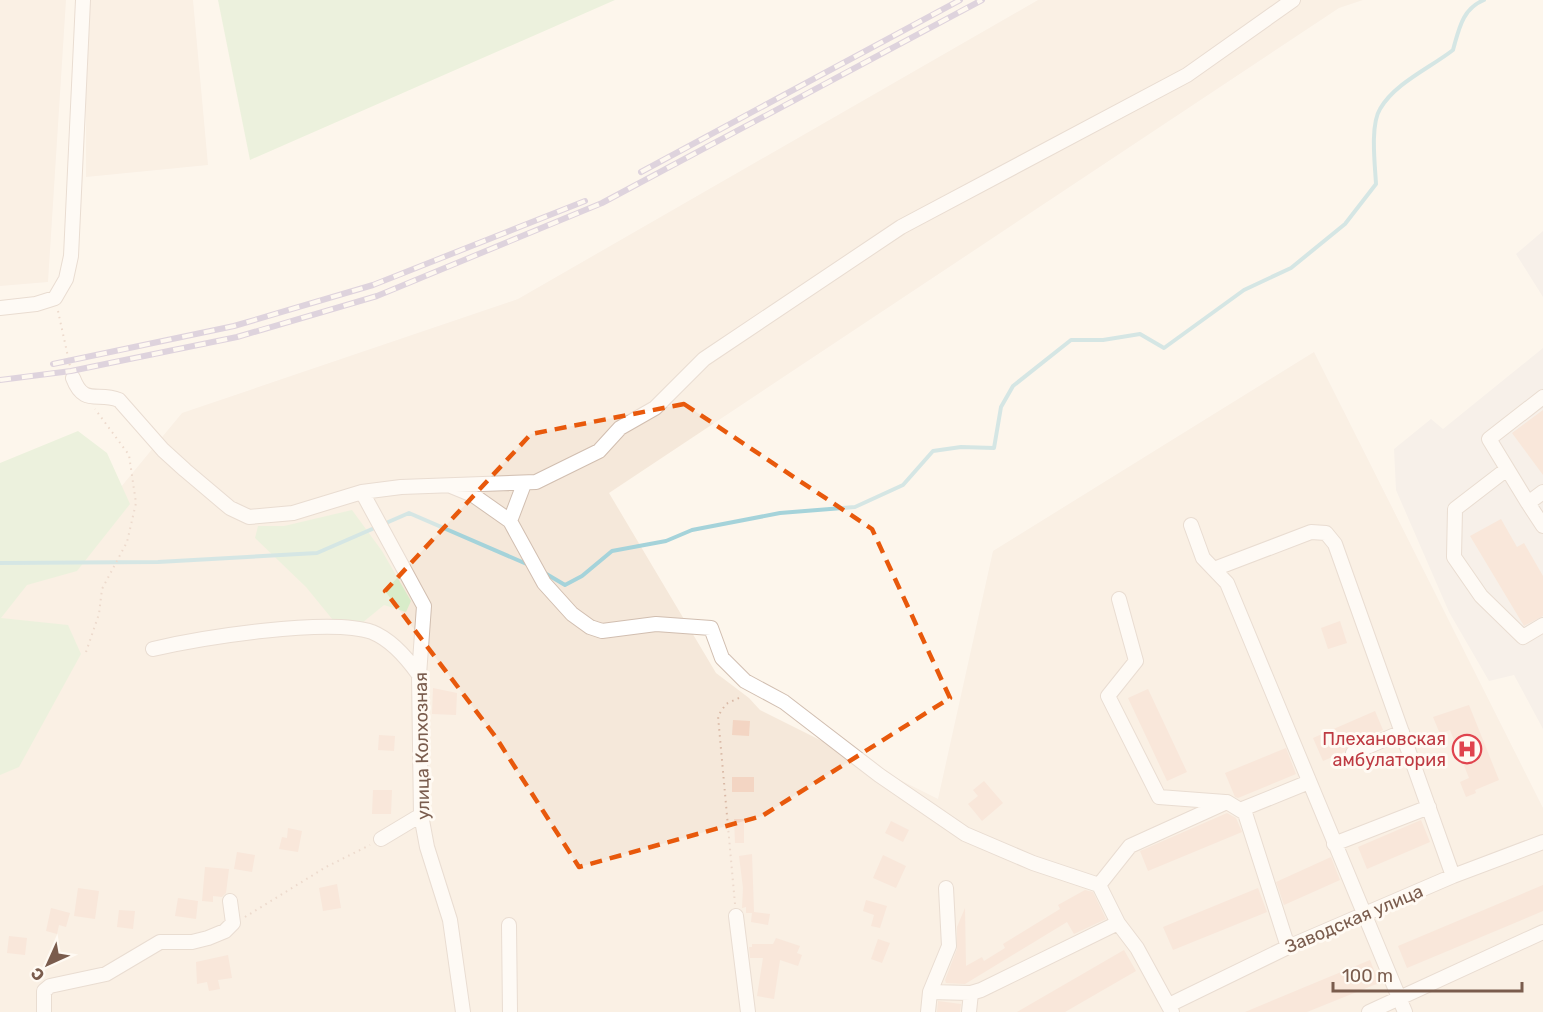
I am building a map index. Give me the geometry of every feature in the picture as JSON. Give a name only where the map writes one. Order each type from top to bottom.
[{"type":"street","points":[[0,308],[36,304],[55,298],[66,279],[71,256],[83,0]]},
{"type":"street","points":[[73,378],[77,388],[87,397],[113,397],[119,400],[163,450],[185,470],[230,508],[249,517],[293,513],[362,492],[449,485],[524,484],[561,472],[599,451],[620,428],[655,408],[704,359],[901,227],[1187,75],[1293,0]]},
{"type":"street","points":[[1543,397],[1489,439],[1543,526]]},
{"type":"street","points":[[1507,469],[1455,509],[1454,556],[1481,596],[1523,637],[1543,625]]},
{"type":"street","points":[[510,521],[524,484]]},
{"type":"street","points":[[449,485],[473,495],[510,521],[544,583],[580,621],[602,631],[656,624],[711,628],[728,667],[764,693],[784,702],[879,775],[965,834],[1033,863],[1099,885],[1130,846],[1227,802]]},
{"type":"street","name":"улица Колхозная","points":[[362,492],[424,606],[419,675],[421,815],[427,847],[450,920],[463,1012]]},
{"type":"street","points":[[1528,503],[1543,492]]},
{"type":"street","points":[[1191,525],[1203,558],[1227,583],[1403,1006]]},
{"type":"street","points":[[1214,569],[1311,532],[1326,533],[1335,544],[1453,876]]},
{"type":"street","points":[[1119,599],[1136,661],[1108,696],[1159,797],[1227,802],[1245,813],[1288,947]]},
{"type":"street","points":[[153,649],[189,640],[294,629],[353,628],[372,632],[389,641],[419,675]]},
{"type":"street","points":[[1353,753],[1402,732]]},
{"type":"street","points":[[1240,810],[1309,782]]},
{"type":"street","points":[[1334,844],[1429,807]]},
{"type":"street","points":[[381,839],[421,815]]},
{"type":"street","name":"Заводская улица","points":[[1099,885],[1118,923],[1137,948],[1170,1008],[1288,947],[1453,876],[1543,842]]},
{"type":"street","points":[[928,1012],[930,992],[949,946],[946,888]]},
{"type":"street","points":[[44,1012],[44,992],[50,986],[106,974],[160,942],[192,942],[225,931],[232,925],[230,901]]},
{"type":"street","points":[[736,915],[748,1012]]},
{"type":"street","points":[[930,992],[971,993],[1118,923]]},
{"type":"street","points":[[509,925],[510,1012]]},
{"type":"street","points":[[1369,1012],[1403,1006],[1543,932]]},
{"type":"street","points":[[969,1012],[971,993]]},
{"type":"path","points":[[55,298],[73,378]]},
{"type":"path","points":[[87,397],[129,454],[136,503],[127,542],[102,589],[99,614],[87,652]]},
{"type":"path","points":[[736,915],[718,716],[728,702],[742,696],[764,693]]},
{"type":"path","points":[[232,925],[326,867],[381,839]]},
{"type":"highlighted area","points":[[684,404],[872,529],[950,698],[762,816],[579,867],[495,736],[385,591],[531,434]]},
{"type":"shaded area","points":[[0,0],[66,0],[48,282],[0,286]]},
{"type":"shaded area","points":[[86,0],[193,0],[208,165],[86,177]]},
{"type":"shaded area","points":[[1038,0],[1363,0],[1339,8],[609,493],[716,673],[749,698],[760,710],[938,799],[993,551],[1314,352],[1543,808],[1543,1012],[0,1012],[0,548],[73,545],[182,413],[518,299]]},
{"type":"shaded area","points":[[1543,231],[1543,297],[1516,254]]},
{"type":"shaded area","points":[[1543,348],[1543,729],[1514,675],[1489,681],[1449,612],[1396,490],[1394,449],[1431,419],[1443,429]]},
{"type":"green space","points":[[218,0],[615,0],[250,160]]},
{"type":"green space","points":[[78,431],[107,453],[130,504],[77,571],[27,585],[1,618],[68,625],[81,654],[19,767],[0,775],[0,463]]},
{"type":"green space","points":[[352,510],[382,551],[411,601],[406,612],[384,605],[362,623],[337,625],[306,587],[255,538],[258,526],[284,526]]},
{"type":"building","points":[[1543,410],[1543,475],[1512,433]]},
{"type":"building","points":[[1501,519],[1517,547],[1524,543],[1543,576],[1543,616],[1524,626],[1470,536]]},
{"type":"building","points":[[1340,621],[1347,643],[1328,649],[1321,628]]},
{"type":"building","points":[[433,688],[457,693],[456,715],[432,714]]},
{"type":"building","points":[[1148,689],[1187,772],[1167,781],[1128,698]]},
{"type":"building","points":[[1469,705],[1499,780],[1475,790],[1476,793],[1466,797],[1460,782],[1469,778],[1450,730],[1440,734],[1433,717]]},
{"type":"building","points":[[1375,711],[1383,730],[1349,745],[1344,752],[1323,761],[1313,738]]},
{"type":"building","points":[[733,720],[750,721],[749,736],[732,735]]},
{"type":"building","points":[[379,735],[395,736],[394,751],[378,750]]},
{"type":"building","points":[[1286,748],[1296,774],[1238,798],[1235,797],[1225,773]]},
{"type":"building","points":[[732,777],[754,777],[754,792],[732,792]]},
{"type":"building","points":[[984,781],[1003,803],[982,821],[968,804],[978,796],[973,790]]},
{"type":"building","points":[[373,790],[392,790],[391,814],[372,814]]},
{"type":"building","points":[[1227,813],[1236,818],[1242,832],[1148,871],[1140,851]]},
{"type":"building","points":[[734,819],[744,819],[744,843],[735,843]]},
{"type":"building","points":[[1421,820],[1430,842],[1367,869],[1358,847]]},
{"type":"building","points":[[891,821],[909,830],[903,842],[885,833]]},
{"type":"building","points":[[288,828],[302,831],[298,852],[279,849],[282,837],[287,838]]},
{"type":"building","points":[[237,852],[255,855],[252,872],[234,869]]},
{"type":"building","points":[[752,854],[754,912],[770,914],[768,925],[751,922],[752,913],[746,913],[746,907],[742,908],[743,888],[739,856]]},
{"type":"building","points":[[883,855],[906,866],[896,888],[873,878]]},
{"type":"building","points":[[1331,857],[1340,880],[1284,905],[1276,882]]},
{"type":"building","points":[[205,867],[229,869],[226,893],[222,897],[213,896],[213,902],[202,901]]},
{"type":"building","points":[[337,884],[341,908],[323,911],[319,888]]},
{"type":"building","points":[[1543,885],[1543,911],[1407,968],[1398,946]]},
{"type":"building","points":[[78,888],[99,891],[95,919],[74,916]]},
{"type":"building","points":[[1258,888],[1267,912],[1173,950],[1163,927]]},
{"type":"building","points":[[1085,890],[1093,892],[1106,919],[1074,934],[1067,922],[965,984],[946,983],[945,980],[957,949],[957,927],[965,908],[966,966],[982,957],[984,961],[1005,948],[1003,944],[1060,909],[1058,905]]},
{"type":"building","points":[[178,898],[198,901],[196,919],[175,916]]},
{"type":"building","points":[[866,900],[887,906],[880,928],[871,926],[874,915],[863,911]]},
{"type":"building","points":[[51,908],[70,913],[66,927],[59,925],[57,934],[46,931]]},
{"type":"building","points":[[119,910],[135,911],[133,929],[117,927]]},
{"type":"building","points":[[9,936],[27,938],[25,955],[7,953]]},
{"type":"building","points":[[776,938],[800,946],[797,953],[802,955],[798,966],[780,960],[774,999],[757,996],[763,958],[750,958],[749,947],[752,947],[752,944],[773,944]]},
{"type":"building","points":[[878,939],[890,943],[882,963],[871,959]]},
{"type":"building","points":[[1124,950],[1136,971],[1065,1012],[1017,1012]]},
{"type":"building","points":[[228,955],[232,978],[218,980],[220,989],[209,991],[207,982],[197,984],[196,962]]},
{"type":"building","points":[[1370,960],[1379,983],[1307,1012],[1245,1012]]},
{"type":"building","points":[[938,1001],[961,1004],[960,1012],[937,1012]]},
{"type":"waterway","points":[[543,572],[565,585],[582,576],[612,551],[666,541],[692,530],[780,513],[855,507],[903,485],[933,451],[961,447],[994,448],[1001,407],[1013,386],[1071,340],[1103,340],[1140,334],[1164,348],[1244,290],[1291,268],[1345,224],[1376,184],[1374,135],[1380,109],[1394,91],[1453,50],[1462,20],[1471,9],[1484,0]]},
{"type":"waterway","points":[[0,563],[158,562],[317,553],[409,513],[529,565]]},
{"type":"railway","points":[[641,172],[960,0]]},
{"type":"railway","points":[[0,380],[71,371],[237,337],[377,296],[602,203],[982,0]]},
{"type":"railway","points":[[53,364],[234,326],[373,285],[585,201]]},
{"type":"place","name":"Плехановская амбулатория","points":[[1467,749]]}]
